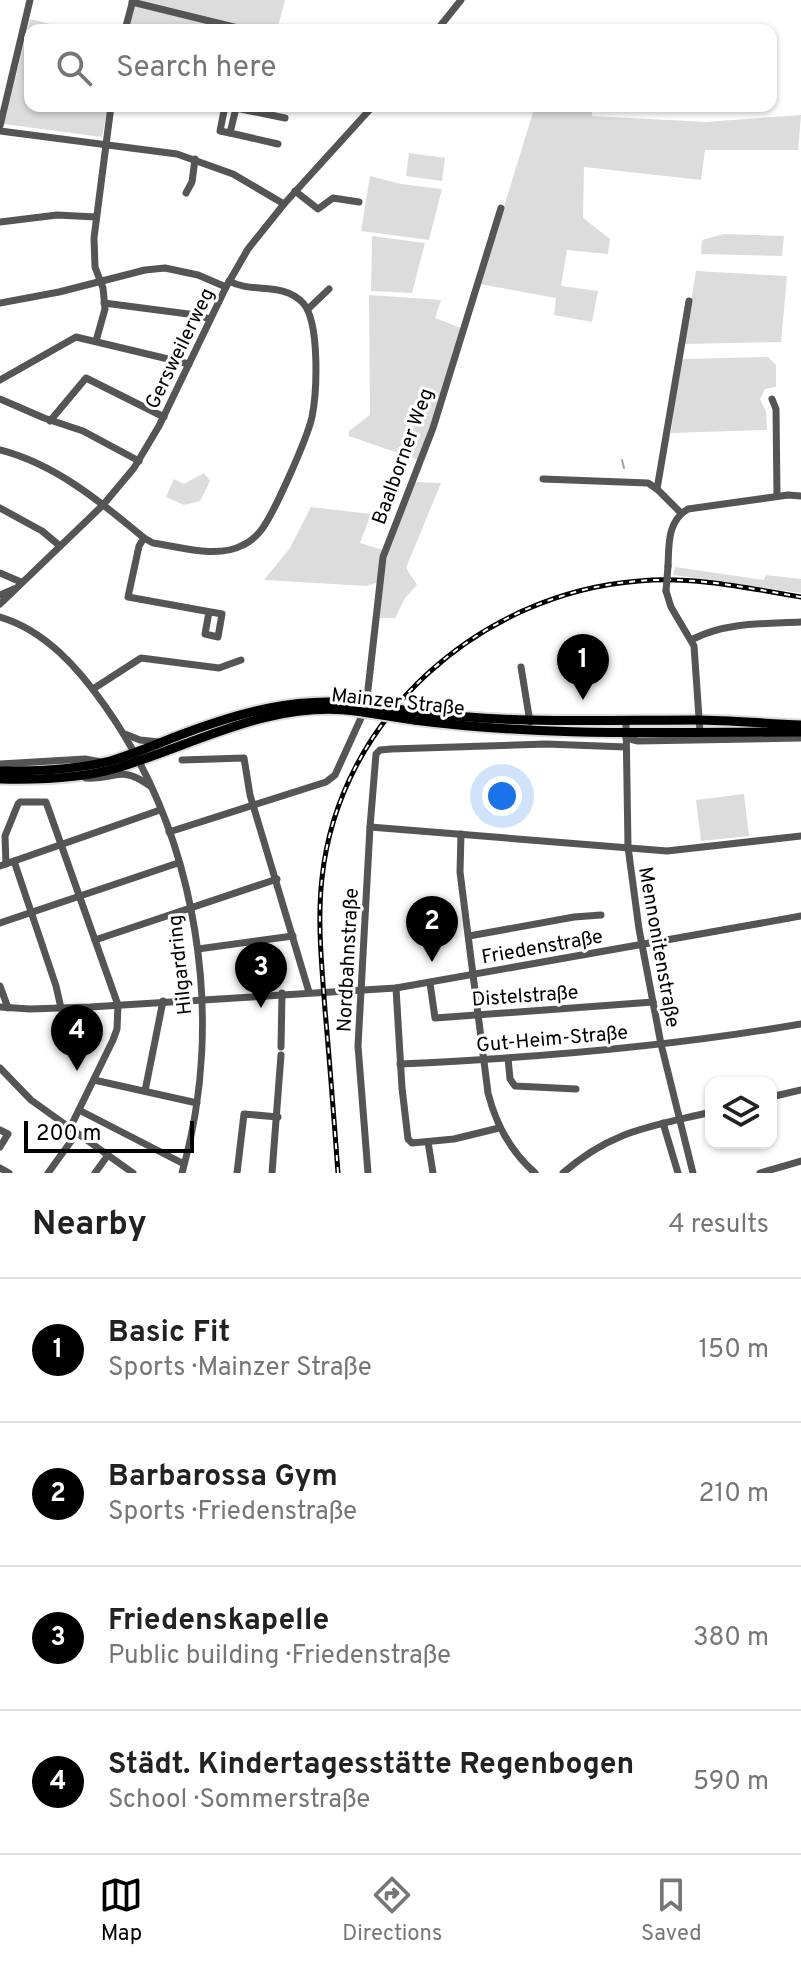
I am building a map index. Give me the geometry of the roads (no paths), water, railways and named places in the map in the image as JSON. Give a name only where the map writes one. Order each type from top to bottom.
[{"type":"main road","name":"Mainzer Straße","points":[[0,771],[76,768],[136,757],[162,742],[233,717],[279,705],[326,701],[359,712]]},
{"type":"main road","name":"Mainzer Straße","points":[[0,779],[76,776],[220,730],[278,714],[308,710],[490,721],[700,720],[801,725]]},
{"type":"main road","name":"Mainzer Straße","points":[[416,716],[506,730],[626,735],[801,732]]},
{"type":"street","points":[[24,24],[30,0]]},
{"type":"street","points":[[442,24],[461,0]]},
{"type":"street","points":[[127,24],[133,1],[223,24]]},
{"type":"street","points":[[24,26],[0,128],[195,159],[233,174],[284,204]]},
{"type":"street","points":[[96,341],[104,316],[104,303],[94,255],[96,217],[110,112]]},
{"type":"street","points":[[224,112],[220,131],[278,144]]},
{"type":"street","points":[[230,133],[235,112]]},
{"type":"street","points":[[256,112],[285,118]]},
{"type":"street","name":"Gersweilerweg","points":[[2,599],[103,505],[139,461],[164,417],[227,284],[248,249],[295,191],[367,112]]},
{"type":"street","points":[[186,193],[192,182],[195,159]]},
{"type":"street","points":[[295,191],[318,209],[333,198],[359,202]]},
{"type":"street","name":"Baalborner Weg","points":[[169,832],[331,779],[369,694],[383,557],[433,428],[501,208]]},
{"type":"street","points":[[0,222],[57,215],[96,217]]},
{"type":"street","points":[[0,303],[165,268],[227,284],[288,292],[308,309],[314,332],[315,399],[306,436],[262,529],[243,545],[222,552],[153,543],[67,479],[40,464],[0,450]]},
{"type":"street","points":[[308,309],[329,289]]},
{"type":"street","points":[[657,489],[689,301]]},
{"type":"street","points":[[104,303],[210,319]]},
{"type":"street","points":[[0,380],[70,340],[81,338],[189,364]]},
{"type":"street","points":[[50,421],[86,378],[164,417]]},
{"type":"street","points":[[0,399],[50,421],[83,431],[139,461]]},
{"type":"street","points":[[772,399],[776,409],[777,496]]},
{"type":"street","points":[[543,479],[648,483],[681,513]]},
{"type":"street","points":[[700,732],[693,639],[671,607],[666,591],[670,532],[681,513],[696,506],[801,496]]},
{"type":"street","points":[[0,508],[42,531],[60,546]]},
{"type":"street","points":[[144,538],[139,546],[128,597],[209,612]]},
{"type":"street","points":[[0,573],[21,582]]},
{"type":"street","points":[[2,599],[10,620]]},
{"type":"street","name":"Hilgardring","points":[[0,617],[36,634],[62,655],[93,689],[136,757],[169,832],[190,907],[198,949],[202,998],[197,1103],[182,1173]]},
{"type":"street","points":[[693,639],[732,626],[801,622]]},
{"type":"street","points":[[93,689],[141,658],[219,668],[241,660]]},
{"type":"street","points":[[521,667],[530,722]]},
{"type":"street","name":"Mennonitenstraße","points":[[626,721],[628,847],[642,945],[661,1044],[693,1173]]},
{"type":"street","points":[[122,731],[140,740],[162,742]]},
{"type":"street","name":"Mainzer Straße","points":[[626,735],[638,741],[801,738]]},
{"type":"street","name":"Mainzer Straße","points":[[380,750],[569,745],[626,747]]},
{"type":"street","name":"Nordbahnstraße","points":[[368,1173],[358,1046],[374,758],[380,750]]},
{"type":"street","points":[[182,760],[244,758],[246,780],[309,992]]},
{"type":"street","points":[[0,764],[85,759],[103,762]]},
{"type":"street","points":[[76,776],[92,778],[126,773],[151,787]]},
{"type":"street","points":[[48,1173],[73,1131],[79,1110],[117,1029],[118,1005],[46,802],[20,802],[3,834],[6,864],[31,912],[61,1008]]},
{"type":"street","points":[[6,864],[160,810]]},
{"type":"street","points":[[370,827],[682,850],[801,836]]},
{"type":"street","points":[[461,834],[460,872],[488,1093],[499,1128],[512,1149],[535,1173]]},
{"type":"street","points":[[0,923],[178,863]]},
{"type":"street","points":[[95,940],[277,879]]},
{"type":"street","points":[[469,936],[601,915]]},
{"type":"street","name":"Friedenstraße","points":[[4,1007],[61,1008],[396,988],[801,916]]},
{"type":"street","points":[[198,949],[293,936]]},
{"type":"street","name":"Distelstraße","points":[[430,983],[435,1018],[653,1002]]},
{"type":"street","points":[[0,986],[4,1007]]},
{"type":"street","points":[[396,988],[408,1139],[412,1143],[428,1142],[499,1128]]},
{"type":"street","points":[[272,1173],[278,1117],[282,993]]},
{"type":"street","points":[[145,1091],[163,1001]]},
{"type":"street","name":"Gut-Heim-Straße","points":[[400,1064],[661,1044],[801,1024]]},
{"type":"street","points":[[508,1058],[510,1079],[515,1086],[576,1089]]},
{"type":"street","points":[[0,1068],[31,1100],[133,1173]]},
{"type":"street","points":[[94,1080],[197,1103]]},
{"type":"street","points":[[777,1096],[801,1090]]},
{"type":"street","points":[[79,1110],[184,1164]]},
{"type":"street","points":[[563,1173],[611,1138],[705,1113]]},
{"type":"street","points":[[237,1173],[244,1114],[278,1117]]},
{"type":"street","points":[[663,1123],[678,1173]]},
{"type":"street","points":[[0,1130],[8,1134],[0,1147]]},
{"type":"street","points":[[428,1142],[433,1173]]},
{"type":"street","points":[[95,1173],[108,1155]]},
{"type":"street","points":[[760,1173],[801,1161]]},
{"type":"street","points":[[0,1168],[9,1173]]},
{"type":"waterway","points":[[622,460],[624,468]]},
{"type":"railway","points":[[338,1173],[320,944],[322,878],[334,820],[356,765],[388,716],[428,674],[474,638],[525,610],[581,591],[639,581],[680,580],[801,597]]},
{"type":"place","name":"Basic Fit","points":[[583,700]]},
{"type":"place","name":"Barbarossa Gym","points":[[432,962]]},
{"type":"place","name":"Friedenskapelle","points":[[261,1008]]},
{"type":"place","name":"Städt. Kindertagesstätte Regenbogen","points":[[77,1071]]}]
